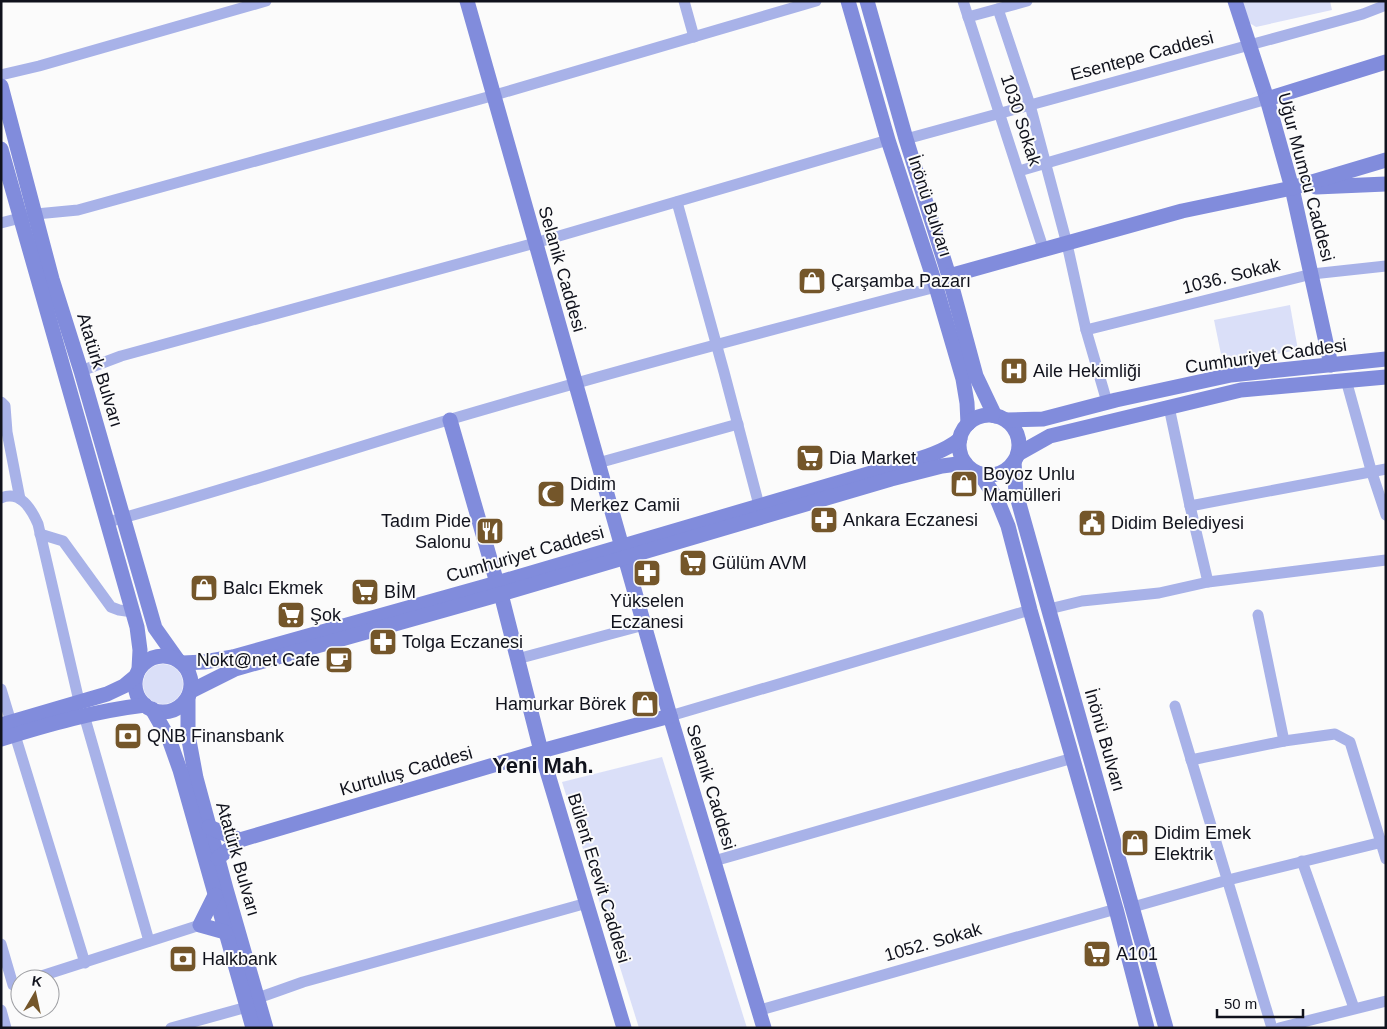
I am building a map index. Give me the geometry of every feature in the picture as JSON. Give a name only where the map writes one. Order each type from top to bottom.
[{"type":"main road","name":"Selanik Caddesi","points":[[467,1],[670,716],[764,1028]]},
{"type":"main road","name":"İnönü Bulvarı","points":[[848,1],[888,140],[936,287],[963,379],[968,424]]},
{"type":"main road","name":"İnönü Bulvarı","points":[[867,1],[906,139],[949,276],[976,376],[1000,418]]},
{"type":"main road","name":"Uğur Mumcu Caddesi","points":[[1235,1],[1267,99],[1292,188],[1331,364]]},
{"type":"main road","points":[[1267,99],[1386,62]]},
{"type":"main road","name":"Atatürk Bulvarı","points":[[1,86],[52,279],[81,371],[155,628],[180,661]]},
{"type":"main road","points":[[888,140],[906,139]]},
{"type":"main road","name":"Atatürk Bulvarı","points":[[1,149],[133,612],[139,640],[138,673]]},
{"type":"main road","points":[[949,276],[1182,211],[1292,188],[1386,160]]},
{"type":"main road","points":[[1292,188],[1386,184]]},
{"type":"main road","name":"Cumhuriyet Caddesi","points":[[1000,418],[1043,419],[1107,402],[1231,375],[1386,359]]},
{"type":"main road","name":"Cumhuriyet Caddesi","points":[[1016,458],[1050,436],[1241,390],[1386,377]]},
{"type":"main road","points":[[985,415],[1000,418],[1013,426],[1018,434],[1020,444],[1016,458],[1003,472],[996,475],[980,474],[972,470],[965,463],[959,448],[963,431],[976,418],[985,415]]},
{"type":"main road","name":"Bülent Ecevit Caddesi","points":[[450,420],[499,588],[541,751],[624,1028]]},
{"type":"main road","name":"Cumhuriyet Caddesi","points":[[623,551],[759,506],[938,452],[951,447],[960,440]]},
{"type":"main road","name":"İnönü Bulvarı","points":[[1016,458],[1016,493],[1166,1028]]},
{"type":"main road","name":"Cumhuriyet Caddesi","points":[[189,694],[235,669],[623,551],[891,479],[942,466],[965,463]]},
{"type":"main road","name":"İnönü Bulvarı","points":[[980,474],[998,499],[1008,526],[1030,610],[1116,908],[1147,1028]]},
{"type":"main road","name":"Cumhuriyet Caddesi","points":[[180,661],[204,662],[232,657],[499,588]]},
{"type":"main road","points":[[7,730],[82,708],[124,686],[149,659],[170,656],[180,661],[190,676],[189,694],[176,709],[160,712],[148,707],[105,710],[82,708]]},
{"type":"main road","points":[[138,673],[136,692],[148,707]]},
{"type":"main road","name":"Atatürk Bulvarı","points":[[189,694],[187,723],[190,752],[218,858],[252,1003],[253,1028]]},
{"type":"main road","name":"Atatürk Bulvarı","points":[[148,707],[169,739],[180,770],[226,932],[252,1003],[266,1028]]},
{"type":"main road","name":"Kurtuluş Caddesi","points":[[240,840],[541,751],[670,716]]},
{"type":"main road","points":[[209,827],[240,840],[218,858]]},
{"type":"main road","points":[[215,895],[200,925],[226,932]]},
{"type":"street","points":[[1,75],[40,66],[266,1]]},
{"type":"street","points":[[684,1],[694,37]]},
{"type":"street","points":[[1,223],[36,214],[78,210],[495,95],[816,1]]},
{"type":"street","name":"1030 Sokak","points":[[963,1],[1044,251]]},
{"type":"street","points":[[968,17],[1026,1]]},
{"type":"street","name":"Esentepe Caddesi","points":[[906,139],[1363,14],[1386,4]]},
{"type":"street","points":[[998,9],[1030,105],[1067,244],[1086,330],[1107,402]]},
{"type":"street","points":[[1018,171],[1267,99]]},
{"type":"street","points":[[81,371],[121,356],[536,243],[888,140]]},
{"type":"street","points":[[677,202],[759,506]]},
{"type":"street","name":"1036. Sokak","points":[[1086,330],[1312,274],[1386,266]]},
{"type":"street","points":[[108,522],[168,507],[450,420],[575,384],[716,344],[936,287]]},
{"type":"street","points":[[1346,380],[1371,470],[1386,515]]},
{"type":"street","points":[[1,402],[5,406],[7,432],[20,499]]},
{"type":"street","points":[[1169,407],[1208,582]]},
{"type":"street","points":[[598,462],[738,424]]},
{"type":"street","points":[[1190,506],[1371,470],[1386,469]]},
{"type":"street","points":[[1,498],[9,495],[20,499],[32,510],[40,534],[82,708],[149,941]]},
{"type":"street","points":[[40,534],[63,542],[111,607],[133,612]]},
{"type":"street","points":[[1049,609],[1082,601],[1159,593],[1208,582],[1386,560]]},
{"type":"street","points":[[670,716],[1030,610]]},
{"type":"street","points":[[1258,615],[1284,741]]},
{"type":"street","points":[[517,659],[644,625]]},
{"type":"street","points":[[1,688],[7,730],[85,963]]},
{"type":"street","points":[[1175,706],[1272,1028]]},
{"type":"street","points":[[1191,760],[1284,741],[1335,734],[1350,742],[1383,841],[1386,859]]},
{"type":"street","points":[[714,861],[1073,758]]},
{"type":"street","points":[[1133,907],[1302,860],[1383,841]]},
{"type":"street","points":[[1302,860],[1354,1008]]},
{"type":"street","points":[[171,1028],[252,1003],[302,982],[587,903]]},
{"type":"street","name":"1052. Sokak","points":[[760,1010],[1116,908]]},
{"type":"street","points":[[60,971],[200,925]]},
{"type":"street","points":[[1,944],[10,969]]},
{"type":"street","points":[[1279,1028],[1386,1001]]},
{"type":"street","points":[[1,1010],[6,1028]]},
{"type":"shaded area","points":[[1242,1],[1330,1],[1332,10],[1256,27],[1248,22]]},
{"type":"shaded area","points":[[1290,305],[1298,350],[1223,364],[1214,320]]},
{"type":"shaded area","points":[[167,664],[174,667],[180,673],[183,684],[182,692],[174,701],[167,704],[159,704],[152,701],[144,692],[143,680],[146,673],[155,665]]},
{"type":"shaded area","points":[[662,757],[747,1028],[639,1028],[562,782]]},
{"type":"place","name":"Çarşamba Pazarı","points":[[812,281]]},
{"type":"place","name":"Aile Hekimliği","points":[[1014,371]]},
{"type":"place","name":"Dia Market","points":[[810,458]]},
{"type":"place","name":"Boyoz Unlu Mamülleri","points":[[964,484]]},
{"type":"place","name":"Didim Merkez Camii","points":[[551,494]]},
{"type":"place","name":"Ankara Eczanesi","points":[[824,520]]},
{"type":"place","name":"Didim Belediyesi","points":[[1092,523]]},
{"type":"place","name":"Tadım Pide Salonu","points":[[490,531]]},
{"type":"place","name":"Gülüm AVM","points":[[693,563]]},
{"type":"place","name":"Yükselen Eczanesi","points":[[647,573]]},
{"type":"place","name":"Balcı Ekmek","points":[[204,588]]},
{"type":"place","name":"BİM","points":[[365,592]]},
{"type":"place","name":"Şok","points":[[291,615]]},
{"type":"place","name":"Tolga Eczanesi","points":[[383,642]]},
{"type":"place","name":"Nokt@net Cafe","points":[[339,660]]},
{"type":"place","name":"Hamurkar Börek","points":[[645,704]]},
{"type":"place","name":"QNB Finansbank","points":[[128,736]]},
{"type":"place","name":"Didim Emek Elektrik","points":[[1135,843]]},
{"type":"place","name":"A101","points":[[1097,954]]},
{"type":"place","name":"Halkbank","points":[[183,959]]},
{"type":"district","name":"Yeni Mah.","points":[[543,765]]}]
